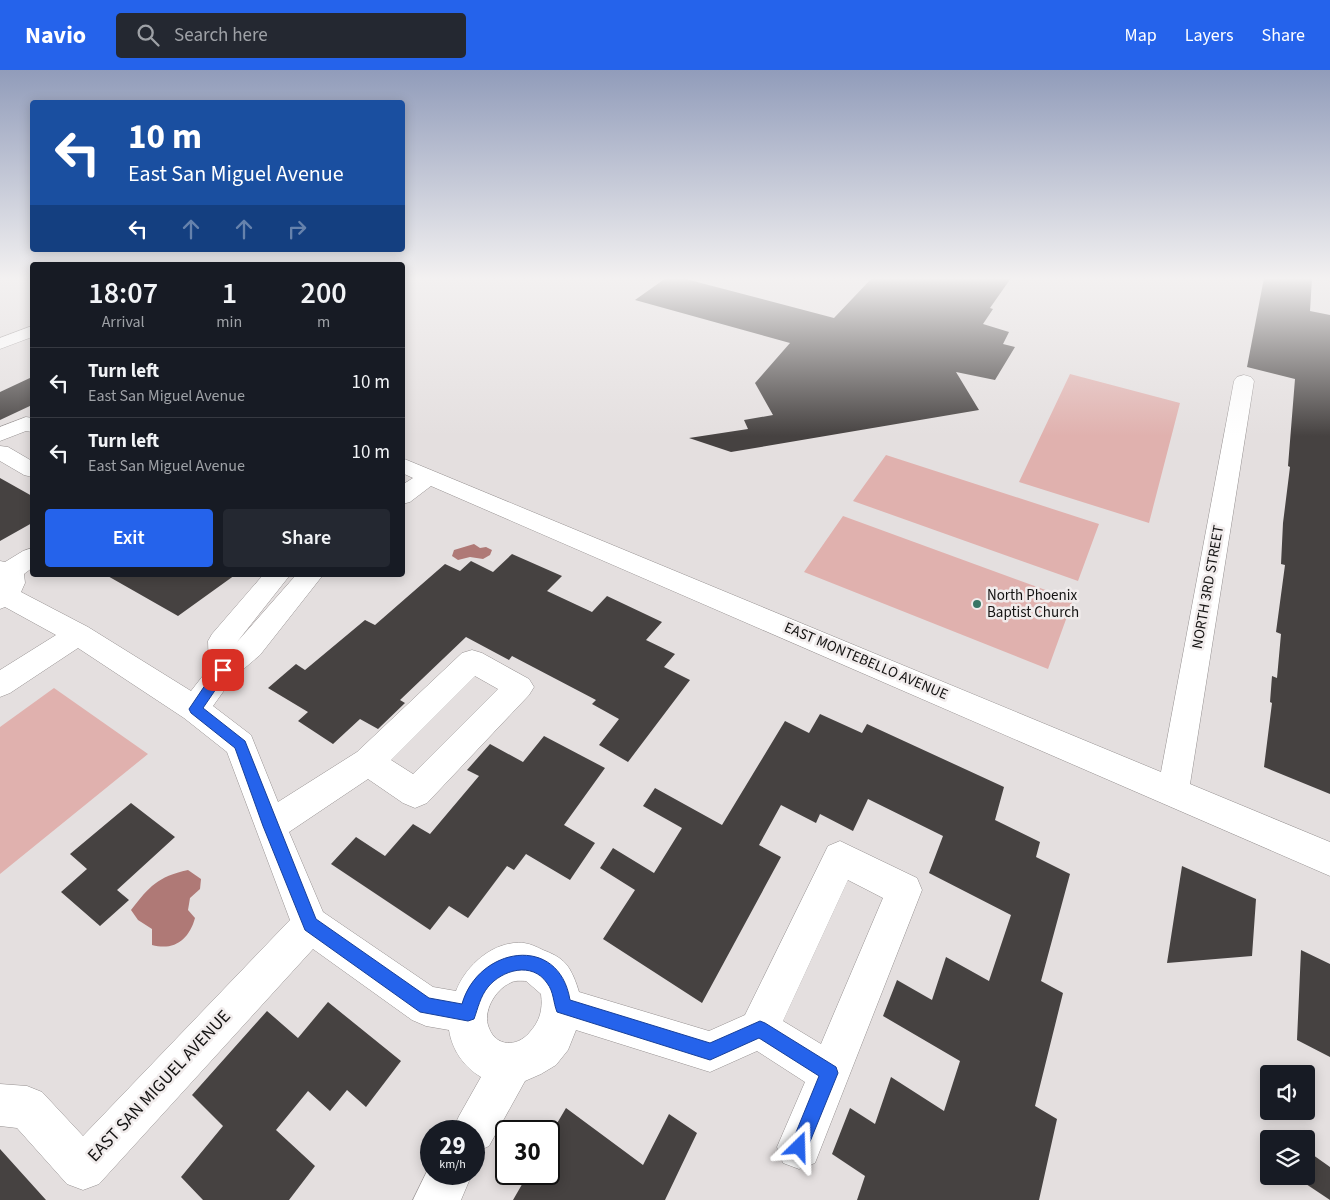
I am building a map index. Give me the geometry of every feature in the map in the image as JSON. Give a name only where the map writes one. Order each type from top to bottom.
[{"type":"street","points":[[0,344],[30,332]]},
{"type":"street","name":"NORTH 3RD STREET","points":[[1173,792],[1244,381]]},
{"type":"street","points":[[0,435],[26,423],[30,425]]},
{"type":"street","points":[[0,452],[30,469]]},
{"type":"street","points":[[405,488],[411,470]]},
{"type":"street","name":"EAST MONTEBELLO AVENUE","points":[[411,470],[1330,859]]},
{"type":"street","points":[[30,559],[3,584],[195,709],[240,744],[270,826],[310,925],[426,1006],[468,1013]]},
{"type":"street","points":[[223,670],[222,641],[275,577]]},
{"type":"street","points":[[195,709],[223,670],[250,646],[308,577]]},
{"type":"street","points":[[0,685],[78,634]]},
{"type":"street","points":[[270,826],[368,762],[472,661],[519,687],[415,793],[368,762]]},
{"type":"street","points":[[562,1006],[710,1052],[760,1029],[840,858],[904,890],[799,1147]]},
{"type":"street","name":"EAST SAN MIGUEL AVENUE","points":[[0,1105],[27,1107],[82,1168],[310,925]]},
{"type":"street","points":[[526,962],[540,966],[552,976],[560,989],[562,1006],[560,1024],[553,1039],[542,1052],[527,1061],[512,1064],[496,1063],[483,1055],[474,1044],[468,1029],[468,1013],[472,996],[482,981],[495,970],[510,963],[526,962]]},
{"type":"street","points":[[760,1029],[830,1073]]},
{"type":"street","points":[[480,1120],[512,1064]]},
{"type":"street","points":[[436,1200],[444,1185]]},
{"type":"shaded area","points":[[1070,374],[1180,403],[1149,523],[1019,482]]},
{"type":"shaded area","points":[[886,455],[1099,524],[1078,581],[853,501]]},
{"type":"shaded area","points":[[843,516],[1073,600],[1048,669],[804,572]]},
{"type":"shaded area","points":[[474,544],[480,548],[486,547],[492,550],[490,555],[483,559],[470,557],[458,560],[452,556],[454,550]]},
{"type":"shaded area","points":[[54,688],[148,754],[0,874],[0,727]]},
{"type":"shaded area","points":[[188,870],[201,879],[200,889],[190,898],[188,910],[195,918],[192,926],[185,938],[174,945],[152,945],[152,929],[138,920],[131,910],[149,889],[161,879]]},
{"type":"building","points":[[746,331],[1005,331],[1009,332],[1003,344],[1015,347],[995,380],[956,372],[979,410],[731,452],[689,438],[748,429],[744,420],[773,415],[755,383],[790,343]]},
{"type":"building","points":[[1254,331],[1330,331],[1330,794],[1264,767],[1272,703],[1270,702],[1272,676],[1277,678],[1281,634],[1276,632],[1285,565],[1281,564],[1283,523],[1290,467],[1288,466],[1295,379],[1247,367]]},
{"type":"building","points":[[30,378],[30,406],[0,420],[0,392]]},
{"type":"building","points":[[0,478],[30,495],[30,524],[0,541]]},
{"type":"building","points":[[512,554],[562,576],[547,591],[592,612],[607,596],[662,622],[646,640],[675,654],[664,667],[690,680],[628,762],[599,745],[619,719],[592,704],[596,700],[512,656],[509,660],[466,637],[400,700],[405,703],[378,729],[360,719],[333,744],[298,721],[308,712],[268,688],[296,664],[305,670],[365,620],[375,625],[445,564],[460,571],[471,561],[493,572]]},
{"type":"building","points":[[110,577],[232,577],[178,616]]},
{"type":"building","points":[[820,714],[862,733],[867,724],[1004,787],[995,820],[1040,842],[1036,857],[1070,874],[1041,981],[1063,993],[1035,1106],[1057,1119],[1039,1200],[857,1200],[865,1176],[832,1154],[850,1108],[875,1124],[891,1077],[944,1111],[960,1061],[883,1016],[897,980],[932,1000],[946,957],[989,981],[1011,915],[929,873],[943,836],[868,799],[853,831],[820,814],[816,823],[781,805],[759,845],[781,857],[702,1003],[603,939],[635,890],[600,868],[613,848],[654,873],[682,828],[643,806],[655,788],[722,825],[785,721],[809,733]]},
{"type":"building","points":[[544,736],[605,768],[564,825],[595,843],[570,880],[526,854],[514,870],[507,866],[468,918],[449,906],[430,930],[331,864],[356,837],[385,856],[413,824],[430,834],[479,776],[467,770],[490,744],[523,762]]},
{"type":"building","points":[[131,803],[175,837],[117,890],[129,900],[100,926],[61,892],[87,869],[70,854]]},
{"type":"building","points":[[1182,866],[1256,899],[1252,956],[1167,963]]},
{"type":"building","points":[[1301,950],[1330,964],[1330,1057],[1297,1040]]},
{"type":"building","points":[[328,1002],[401,1061],[366,1107],[347,1090],[330,1111],[308,1091],[276,1130],[315,1166],[289,1200],[203,1200],[181,1177],[223,1126],[192,1095],[267,1011],[298,1038]]},
{"type":"building","points":[[566,1108],[643,1165],[669,1114],[697,1133],[665,1200],[513,1200],[522,1185],[560,1185],[559,1120]]},
{"type":"building","points":[[0,1149],[46,1200],[0,1200]]},
{"type":"building","points":[[1315,1156],[1330,1167],[1330,1200],[1308,1185],[1315,1185]]},
{"type":"place","name":"North Phoenix Baptist Church","points":[[977,604]]},
{"type":"route","points":[[223,670],[195,709],[240,744],[270,826],[310,925],[426,1006],[468,1013],[472,996],[482,981],[495,970],[510,963],[526,962],[540,966],[552,976],[560,989],[562,1006],[710,1052],[760,1029],[830,1073],[799,1147]]}]
